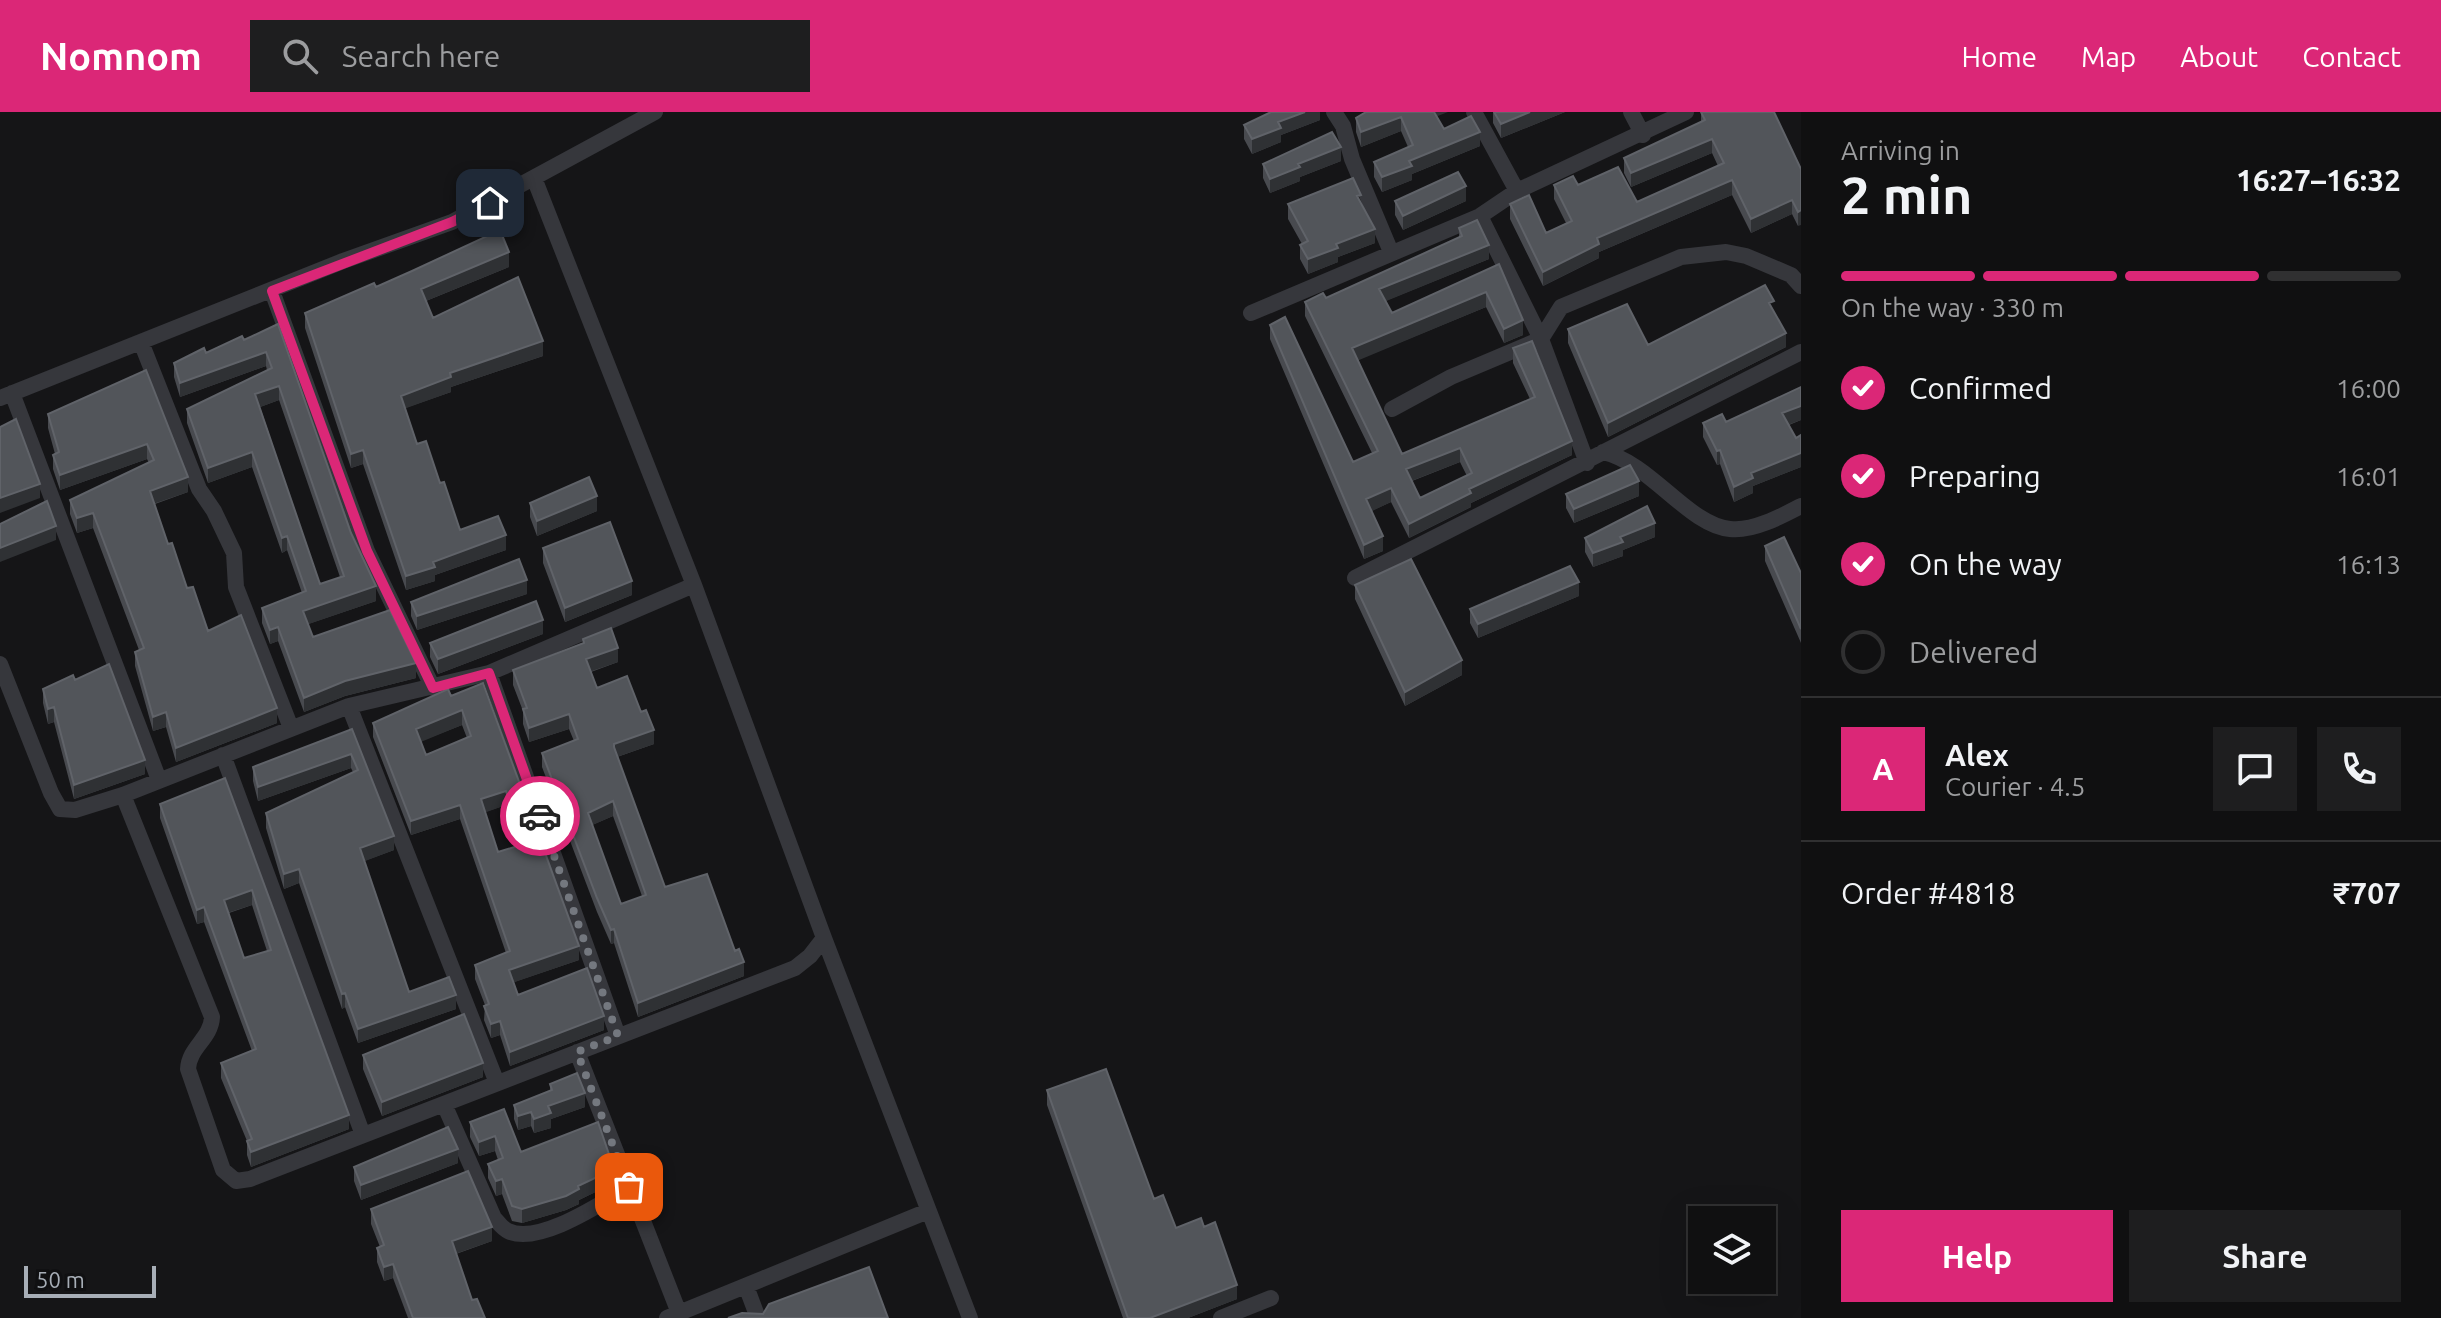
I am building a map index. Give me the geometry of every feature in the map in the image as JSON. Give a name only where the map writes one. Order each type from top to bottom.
[{"type":"street","points":[[159,780],[6,396],[452,222],[655,112]]},
{"type":"street","points":[[1474,112],[1517,191]]},
{"type":"street","points":[[1631,112],[1643,135]]},
{"type":"street","points":[[1251,313],[1480,216],[1517,191],[1643,135],[1686,112]]},
{"type":"street","points":[[1345,119],[1352,159],[1391,252]]},
{"type":"street","points":[[534,178],[694,585],[824,938],[970,1318]]},
{"type":"street","points":[[1480,216],[1541,339],[1587,463]]},
{"type":"street","points":[[1392,409],[1451,377],[1541,339],[1561,307],[1681,257],[1726,252],[1746,256],[1791,275],[1801,286]]},
{"type":"street","points":[[272,291],[367,551],[433,688]]},
{"type":"street","points":[[141,342],[199,489],[214,511],[234,553],[236,587],[291,728]]},
{"type":"street","points":[[1355,578],[1801,352]]},
{"type":"street","points":[[1603,452],[1634,465],[1694,512],[1731,529],[1763,522],[1801,506]]},
{"type":"street","points":[[0,664],[60,809],[75,810],[123,795],[349,706],[489,673],[694,585]]},
{"type":"street","points":[[489,673],[618,1036]]},
{"type":"street","points":[[349,706],[497,1083]]},
{"type":"street","points":[[223,755],[363,1135]]},
{"type":"street","points":[[123,795],[212,1017],[212,1030],[188,1056],[188,1069],[223,1170],[236,1181],[250,1179],[795,968],[810,956],[824,938]]},
{"type":"street","points":[[577,1052],[629,1187],[673,1316],[928,1211]]},
{"type":"street","points":[[444,1104],[494,1218],[508,1231],[530,1234],[543,1230],[581,1215],[629,1187]]},
{"type":"street","points":[[746,1286],[758,1318]]},
{"type":"street","points":[[1221,1318],[1271,1298]]},
{"type":"building","points":[[1271,112],[1305,112],[1278,122],[1281,128],[1252,139],[1244,125]]},
{"type":"building","points":[[1366,112],[1434,112],[1444,129],[1471,116],[1480,132],[1409,161],[1412,166],[1382,177],[1374,162],[1413,145],[1401,117],[1361,132],[1356,118]]},
{"type":"building","points":[[1494,112],[1530,112],[1501,124]]},
{"type":"building","points":[[1701,112],[1774,112],[1801,169],[1801,210],[1798,212],[1792,200],[1751,219],[1732,180],[1597,238],[1599,244],[1543,272],[1510,204],[1529,195],[1546,233],[1572,221],[1554,185],[1573,176],[1578,185],[1618,167],[1637,202],[1724,163],[1712,139],[1631,173],[1624,158],[1705,120]]},
{"type":"building","points":[[1332,132],[1341,147],[1270,179],[1263,164]]},
{"type":"building","points":[[1458,172],[1466,186],[1403,216],[1395,201]]},
{"type":"building","points":[[1353,178],[1361,195],[1357,196],[1375,229],[1308,259],[1300,245],[1308,241],[1288,204]]},
{"type":"building","points":[[1477,220],[1489,245],[1379,289],[1392,313],[1499,264],[1523,320],[1504,329],[1486,292],[1352,348],[1402,454],[1535,397],[1513,348],[1532,341],[1572,441],[1469,489],[1471,493],[1409,524],[1391,488],[1366,499],[1383,536],[1364,545],[1270,325],[1285,317],[1353,462],[1378,451],[1305,302],[1323,293],[1326,298],[1462,236],[1459,228]],"holes":[[[1460,448],[1472,473],[1420,498],[1406,469]]]},
{"type":"building","points":[[500,230],[509,252],[421,289],[433,318],[518,277],[543,341],[450,373],[451,377],[401,396],[417,444],[426,441],[460,530],[498,516],[506,535],[433,562],[435,567],[406,576],[363,450],[351,454],[305,313],[374,283],[376,287]]},
{"type":"building","points":[[1765,285],[1774,301],[1769,303],[1786,333],[1608,423],[1568,329],[1627,304],[1648,345]]},
{"type":"building","points":[[278,324],[351,533],[376,586],[303,611],[313,637],[390,610],[416,663],[345,681],[304,698],[278,627],[270,630],[262,608],[306,591],[287,536],[282,538],[252,452],[208,468],[187,409],[272,368],[266,352],[180,383],[174,363],[204,348],[206,353],[242,336],[244,340]],"holes":[[[279,386],[344,576],[320,584],[255,394]]]},
{"type":"building","points":[[146,370],[188,477],[150,491],[168,544],[172,543],[187,588],[193,587],[208,631],[241,615],[277,708],[176,748],[166,712],[153,717],[135,652],[144,648],[93,513],[77,518],[70,500],[154,460],[147,444],[60,475],[53,455],[59,452],[48,414]]},
{"type":"building","points":[[1801,387],[1801,406],[1782,413],[1796,438],[1801,435],[1801,453],[1751,473],[1753,478],[1734,487],[1720,450],[1717,451],[1703,423],[1722,414],[1726,422]]},
{"type":"building","points":[[16,419],[40,484],[0,498],[0,427]]},
{"type":"building","points":[[1630,465],[1639,481],[1574,509],[1566,494]]},
{"type":"building","points":[[589,477],[597,496],[537,521],[530,503]]},
{"type":"building","points":[[47,501],[56,526],[0,548],[0,524]]},
{"type":"building","points":[[1647,506],[1655,523],[1620,537],[1623,542],[1593,553],[1585,538]]},
{"type":"building","points":[[610,522],[632,581],[565,608],[543,548]]},
{"type":"building","points":[[1784,537],[1801,573],[1801,629],[1765,546]]},
{"type":"building","points":[[519,559],[527,580],[417,616],[411,602]]},
{"type":"building","points":[[1411,559],[1462,660],[1405,692],[1355,585]]},
{"type":"building","points":[[1570,566],[1579,582],[1478,624],[1470,609]]},
{"type":"building","points":[[536,601],[543,620],[438,659],[430,643]]},
{"type":"building","points":[[611,628],[618,648],[586,659],[597,688],[627,676],[641,712],[646,710],[654,730],[614,744],[614,747],[665,887],[707,874],[735,951],[739,949],[744,962],[638,1003],[614,929],[611,930],[597,898],[542,753],[578,739],[569,714],[529,728],[523,709],[527,708],[513,670],[584,643],[583,639]],"holes":[[[613,801],[646,895],[621,904],[588,813]]]},
{"type":"building","points":[[109,664],[145,760],[74,785],[54,707],[48,709],[43,689],[73,675],[75,680]]},
{"type":"building","points":[[483,683],[579,946],[509,970],[518,995],[587,968],[604,1016],[510,1052],[500,1021],[491,1024],[484,1006],[489,1004],[475,965],[510,951],[460,805],[411,821],[373,723],[448,689],[451,696]],"holes":[[[462,710],[471,736],[426,755],[416,729]],[[506,791],[524,844],[498,852],[481,799]]]},
{"type":"building","points":[[352,729],[394,836],[360,848],[409,992],[449,977],[456,995],[358,1029],[345,993],[342,994],[299,869],[284,874],[266,813],[358,770],[351,754],[258,787],[253,767]]},
{"type":"building","points":[[225,778],[349,1115],[251,1152],[247,1141],[252,1139],[221,1063],[256,1049],[204,907],[197,910],[160,804]],"holes":[[[252,890],[271,950],[244,958],[224,900]]]},
{"type":"building","points":[[464,1014],[483,1063],[382,1102],[363,1055]]},
{"type":"building","points":[[1106,1069],[1154,1199],[1163,1195],[1176,1228],[1201,1218],[1204,1227],[1215,1222],[1237,1285],[1150,1318],[1128,1318],[1047,1090]]},
{"type":"building","points":[[577,1073],[585,1093],[548,1106],[551,1113],[534,1119],[531,1112],[518,1116],[514,1105],[552,1090],[550,1084]]},
{"type":"building","points":[[504,1109],[521,1152],[598,1122],[614,1169],[578,1186],[579,1189],[566,1196],[522,1209],[512,1206],[502,1179],[496,1181],[488,1164],[503,1158],[495,1136],[479,1142],[470,1122]]},
{"type":"building","points":[[448,1127],[458,1149],[361,1185],[354,1167]]},
{"type":"building","points":[[468,1171],[492,1227],[452,1241],[472,1300],[477,1299],[485,1318],[413,1318],[393,1264],[384,1267],[377,1248],[384,1245],[371,1209]]},
{"type":"building","points":[[869,1267],[888,1318],[728,1318],[742,1313],[763,1314],[769,1304]]},
{"type":"way so far","points":[[540,816],[618,1036],[577,1052],[629,1187]]},
{"type":"route","points":[[490,203],[452,222],[343,261],[272,291],[367,551],[433,688],[489,673],[540,816]]}]
